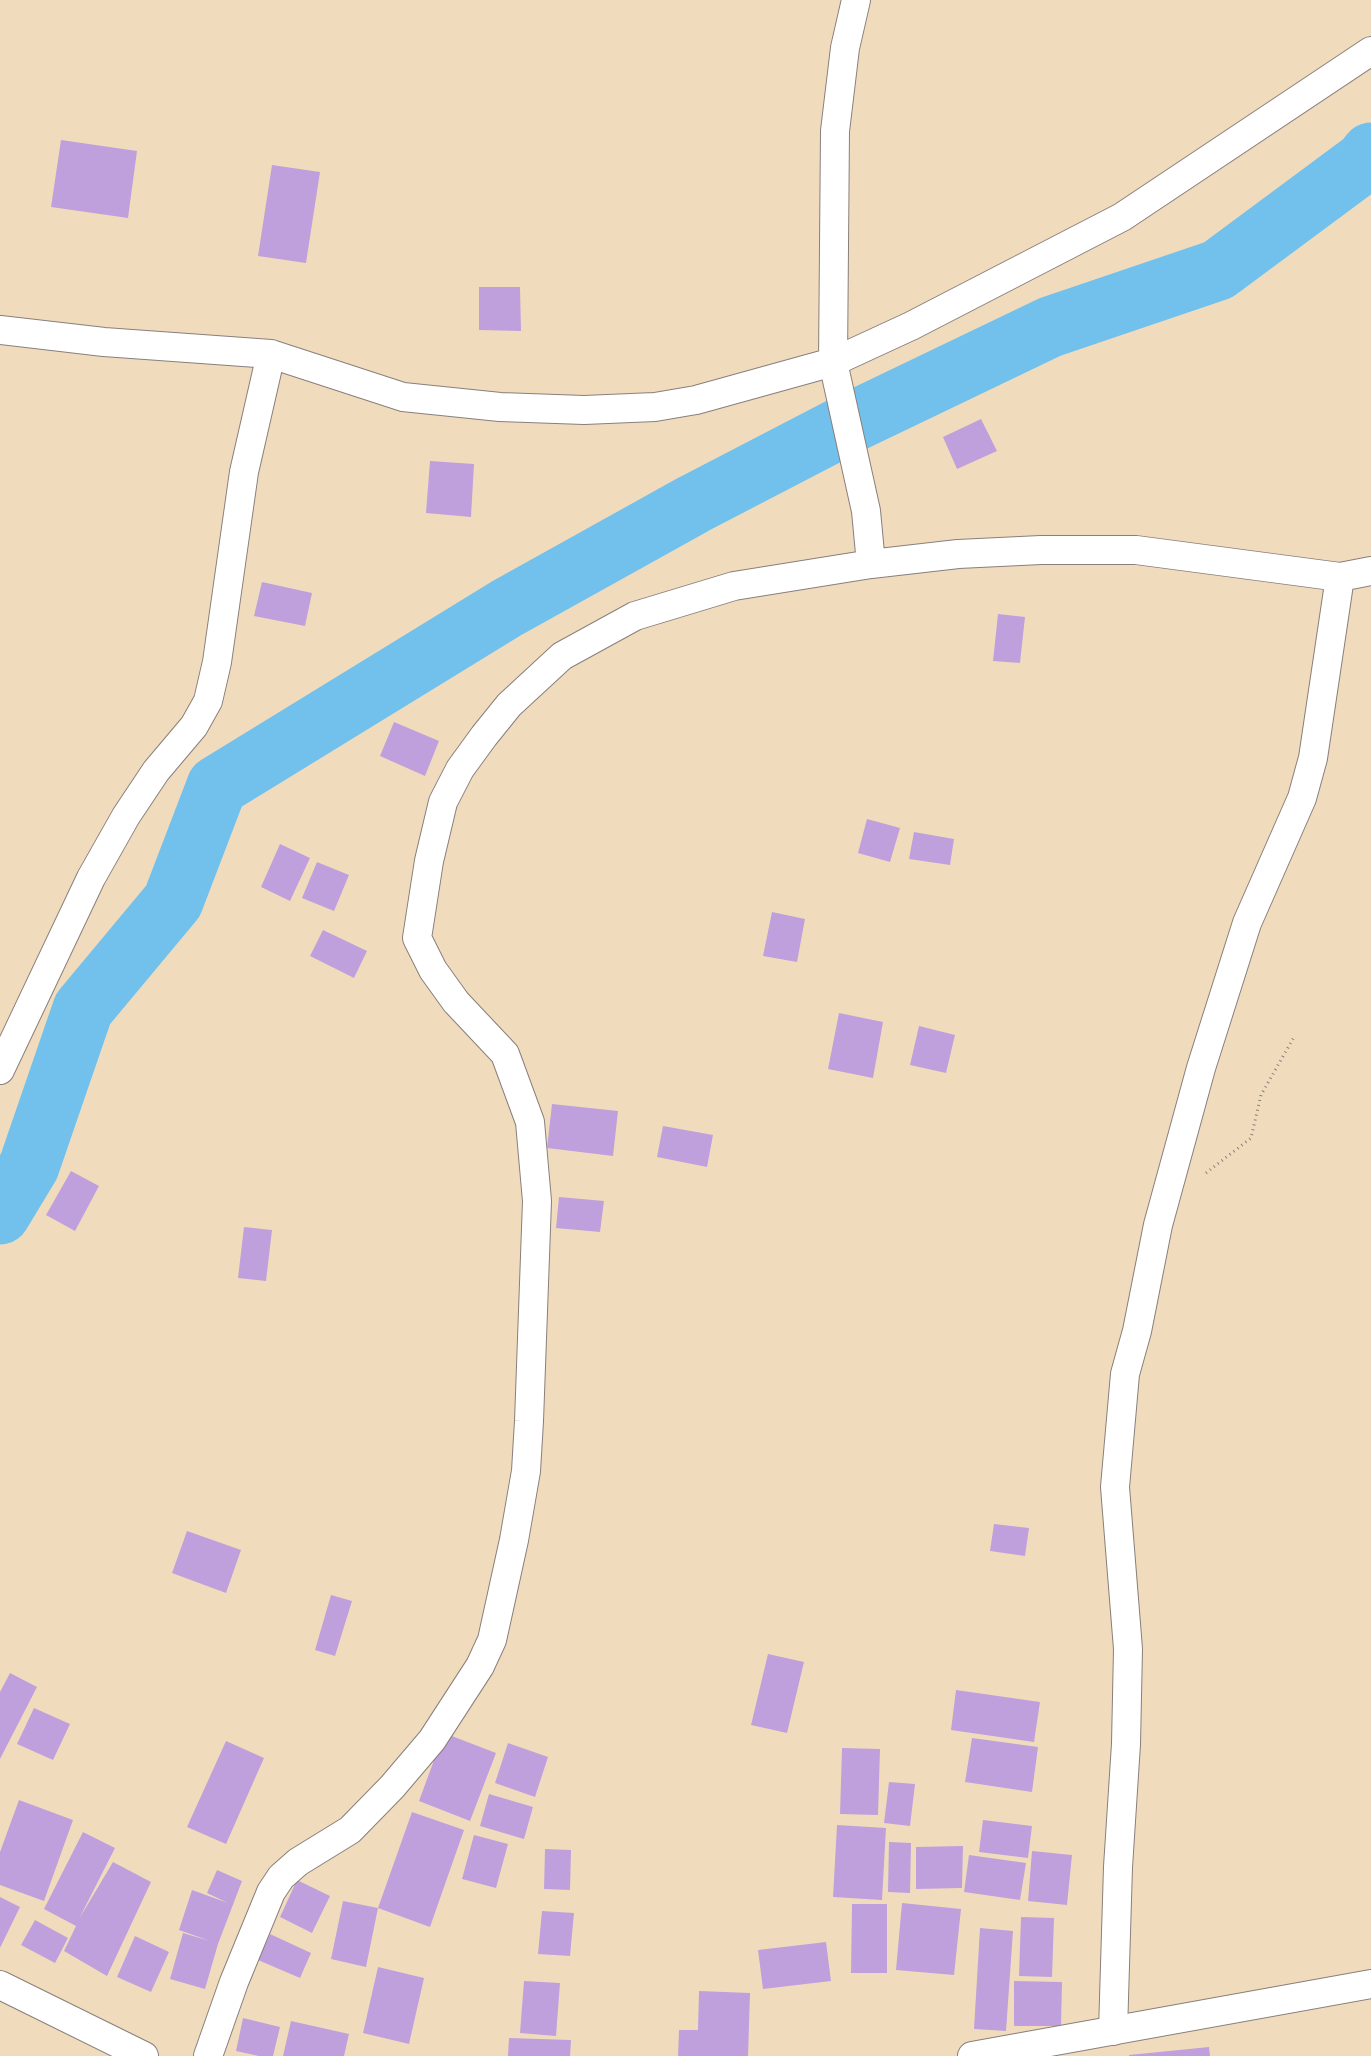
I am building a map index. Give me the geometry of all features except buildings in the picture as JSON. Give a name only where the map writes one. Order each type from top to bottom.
[{"type":"street","points":[[856,0],[845,48],[835,131],[833,362],[866,511],[871,564]]},
{"type":"street","points":[[0,330],[104,342],[271,354],[403,397],[500,408],[584,410],[655,407],[696,400],[833,362],[911,326],[1122,217],[1371,51]]},
{"type":"street","points":[[0,1070],[91,878],[126,816],[156,771],[194,726],[208,701],[217,662],[244,472],[271,354]]},
{"type":"street","points":[[208,2056],[234,1982],[271,1892],[281,1876],[298,1862],[350,1830],[392,1787],[432,1740],[480,1666],[492,1640],[514,1540],[526,1471],[530,1412],[536,1201],[530,1122],[505,1054],[456,1002],[433,970],[416,938],[429,861],[443,802],[460,769],[484,736],[509,706],[562,656],[635,616],[734,586],[871,564],[958,554],[1040,550],[1136,550],[1340,577],[1371,571]]},
{"type":"street","points":[[1113,2031],[1118,1867],[1126,1744],[1128,1649],[1115,1487],[1125,1374],[1137,1332],[1158,1225],[1201,1068],[1247,923],[1302,798],[1313,758],[1340,577]]},
{"type":"street","points":[[972,2056],[1371,1984]]},
{"type":"street","points":[[0,1985],[144,2056]]},
{"type":"path","points":[[1203,1175],[1225,1160],[1251,1138],[1261,1095],[1294,1038]]},
{"type":"waterway","points":[[0,1214],[29,1166],[83,1009],[173,901],[217,786],[507,608],[694,504],[848,424],[1050,327],[1218,270],[1365,161],[1371,153]]}]
